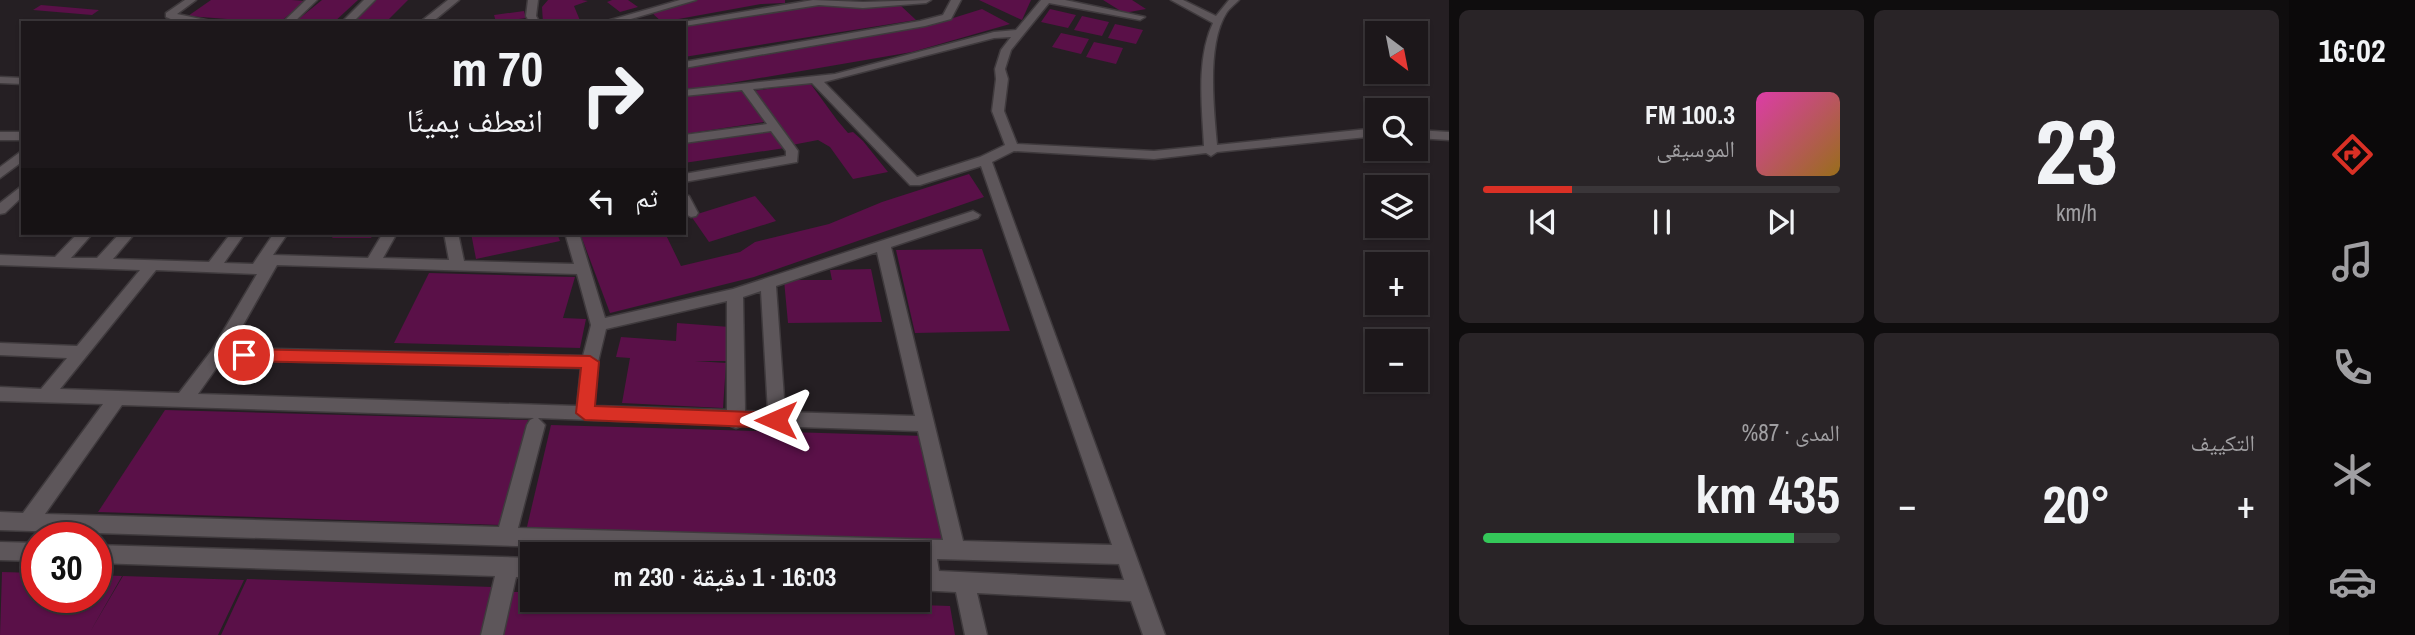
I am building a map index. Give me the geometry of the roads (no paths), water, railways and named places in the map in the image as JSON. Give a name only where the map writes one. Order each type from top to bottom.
[{"type":"street","points":[[185,21],[170,15],[191,0]]},
{"type":"street","points":[[289,21],[312,0]]},
{"type":"street","points":[[348,21],[370,0]]},
{"type":"street","points":[[427,21],[454,0]]},
{"type":"street","points":[[533,0],[531,16],[534,21]]},
{"type":"street","points":[[614,21],[691,0]]},
{"type":"street","points":[[686,22],[819,2],[863,5],[926,0]]},
{"type":"street","points":[[686,65],[922,24],[947,17],[956,0]]},
{"type":"street","points":[[1012,147],[998,111],[1002,79],[1000,69],[1006,50],[1047,0],[1140,18]]},
{"type":"street","points":[[1176,0],[1217,21]]},
{"type":"street","points":[[1211,152],[1207,83],[1217,21],[1226,5],[1234,0]]},
{"type":"street","points":[[645,14],[651,21]]},
{"type":"street","points":[[686,93],[816,80],[994,34],[1021,33]]},
{"type":"street","points":[[0,80],[20,81]]},
{"type":"street","points":[[816,80],[915,182],[985,160],[1012,147],[1154,155],[1211,152],[1365,133]]},
{"type":"street","points":[[0,94],[20,81]]},
{"type":"street","points":[[686,178],[793,159],[792,151],[745,86]]},
{"type":"street","points":[[686,139],[774,127]]},
{"type":"street","points":[[1428,135],[1449,136]]},
{"type":"street","points":[[0,136],[21,136]]},
{"type":"street","points":[[0,174],[21,156]]},
{"type":"street","points":[[985,160],[1154,635]]},
{"type":"street","points":[[0,210],[21,191]]},
{"type":"street","points":[[686,203],[691,213]]},
{"type":"street","points":[[599,325],[735,294],[973,215]]},
{"type":"street","points":[[59,262],[84,235]]},
{"type":"street","points":[[101,264],[126,235]]},
{"type":"street","points":[[213,267],[237,235]]},
{"type":"street","points":[[257,269],[280,235]]},
{"type":"street","points":[[372,264],[389,235]]},
{"type":"street","points":[[451,235],[457,265]]},
{"type":"street","points":[[573,235],[599,325],[590,362],[585,413]]},
{"type":"street","points":[[883,246],[955,550]]},
{"type":"street","points":[[0,260],[257,269],[273,260],[582,269]]},
{"type":"street","points":[[183,400],[218,354],[273,260]]},
{"type":"street","points":[[46,396],[152,265]]},
{"type":"street","points":[[768,283],[776,420]]},
{"type":"street","points":[[735,294],[736,421]]},
{"type":"street","points":[[0,349],[82,352]]},
{"type":"street","points":[[218,354],[590,362]]},
{"type":"street","points":[[0,394],[585,413],[736,421],[927,424]]},
{"type":"street","points":[[0,521],[28,522],[117,399]]},
{"type":"street","points":[[506,536],[536,425]]},
{"type":"street","points":[[112,524],[716,542]]},
{"type":"street","points":[[930,548],[1127,555]]},
{"type":"street","points":[[1,553],[21,552]]},
{"type":"street","points":[[112,555],[520,568]]},
{"type":"street","points":[[492,635],[508,567]]},
{"type":"street","points":[[930,581],[1137,591]]},
{"type":"street","points":[[965,584],[976,635]]}]
